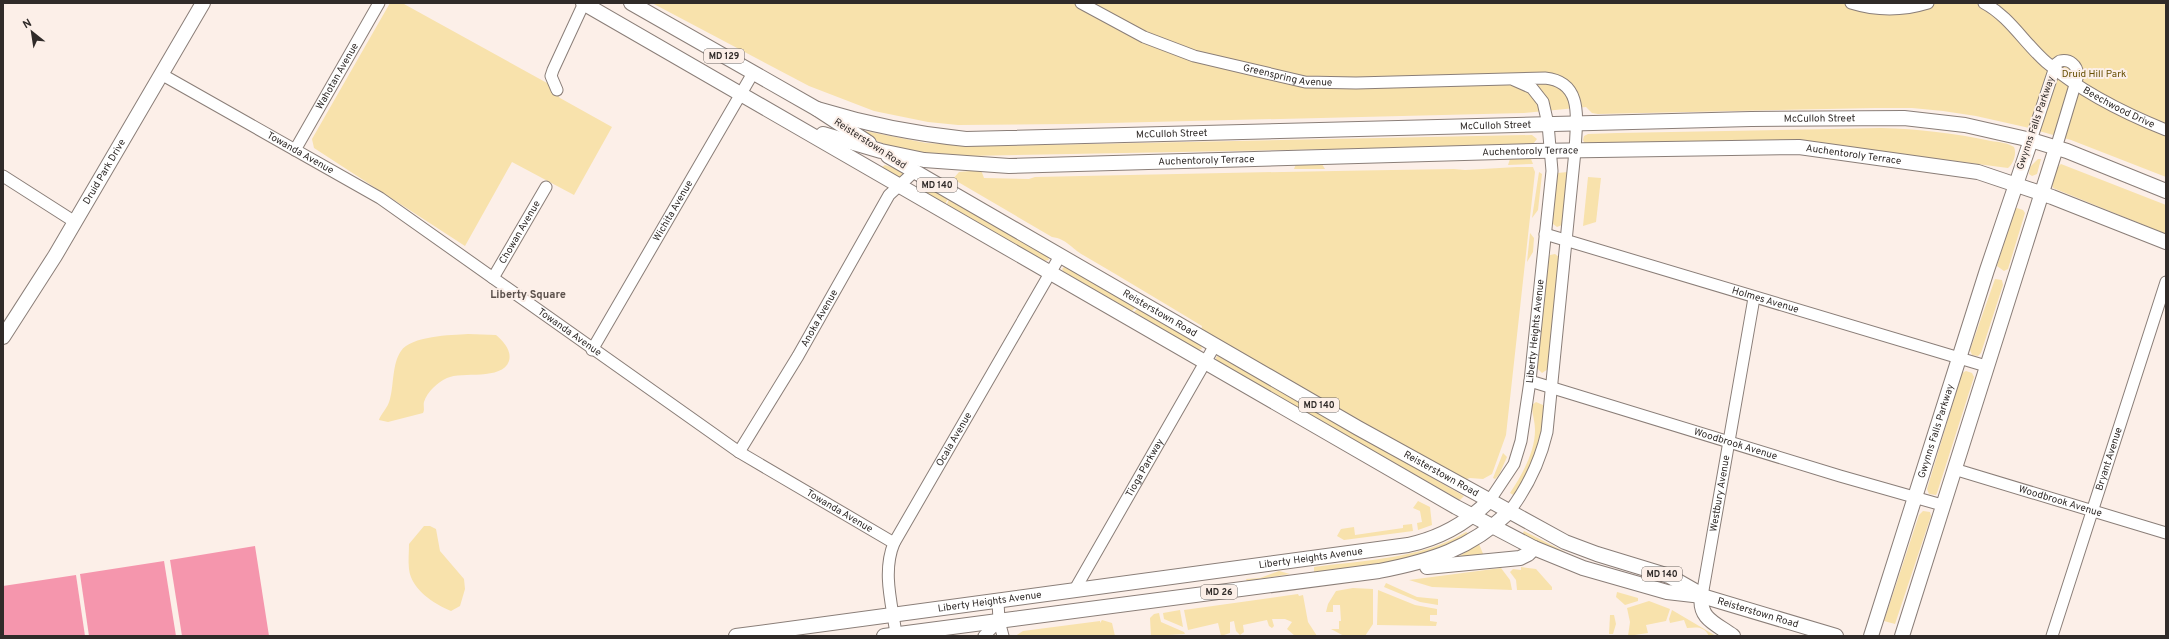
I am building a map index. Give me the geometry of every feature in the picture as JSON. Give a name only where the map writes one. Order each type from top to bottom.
[{"type":"main road","name":"Druid Park Drive","points":[[3,338],[75,222],[203,3]]},
{"type":"main road","name":"Reisterstown Road","points":[[583,3],[803,128],[898,185],[1492,527],[1534,548],[1583,568],[1667,592],[1702,596],[1836,636]]},
{"type":"main road","name":"Reisterstown Road","points":[[631,3],[817,109],[914,172],[1423,465],[1566,542],[1596,554],[1669,576],[1702,596]]},
{"type":"main road","name":"McCulloh Street","points":[[817,109],[890,129],[917,134],[966,139],[1576,123],[1852,117],[1904,118],[1965,124],[2031,140],[2056,148],[2166,191]]},
{"type":"main road","name":"MD 129","points":[[803,128],[881,151]]},
{"type":"main road","name":"Gwynns Falls Parkway","points":[[1871,636],[2015,183],[2031,140]]},
{"type":"main road","name":"Auchentoroly Terrace","points":[[881,151],[924,160],[1009,166],[1551,150],[1576,151],[1799,148],[1978,172],[2015,183],[2166,242]]},
{"type":"main road","name":"Gwynns Falls Parkway","points":[[1902,636],[1942,505],[2056,148]]},
{"type":"main road","name":"Liberty Heights Avenue","points":[[736,636],[1408,545],[1436,538],[1473,516],[1490,500]]},
{"type":"main road","name":"Liberty Heights Avenue","points":[[890,635],[1379,572],[1445,555],[1465,545],[1492,527],[1510,512]]},
{"type":"main road","points":[[1379,572],[1520,558],[1528,554],[1534,548]]},
{"type":"main road","points":[[1702,596],[1700,606],[1704,616],[1734,636]]},
{"type":"street","name":"Wahotan Avenue","points":[[295,150],[379,3]]},
{"type":"street","points":[[557,90],[551,76],[583,3]]},
{"type":"street","name":"Greenspring Avenue","points":[[1081,3],[1144,37],[1194,56],[1305,82],[1356,83],[1545,78],[1562,83],[1572,93],[1575,101],[1576,123]]},
{"type":"street","points":[[1851,3],[1864,7],[1900,10],[1928,3]]},
{"type":"street","points":[[1984,3],[2001,15],[2041,58],[2054,69]]},
{"type":"street","name":"Gwynns Falls Parkway","points":[[2031,140],[2054,69],[2060,61],[2068,61],[2073,64],[2078,71],[2077,83],[2056,148]]},
{"type":"street","name":"Wichita Avenue","points":[[592,350],[753,73]]},
{"type":"street","name":"Towanda Avenue","points":[[161,74],[380,198],[592,350],[739,452],[894,543]]},
{"type":"street","name":"Greenspring Avenue","points":[[1508,78],[1526,85],[1537,92],[1543,102],[1548,124]]},
{"type":"street","name":"Beechwood Drive","points":[[2077,83],[2131,114],[2166,130]]},
{"type":"street","name":"Liberty Heights Avenue","points":[[1510,512],[1526,488],[1539,463],[1547,432],[1576,151],[1576,123]]},
{"type":"street","name":"Liberty Heights Avenue","points":[[1490,500],[1508,475],[1518,453],[1530,381],[1552,171],[1548,124]]},
{"type":"street","name":"Anoka Avenue","points":[[739,452],[798,356],[889,195],[898,185],[914,172]]},
{"type":"street","points":[[3,176],[75,222]]},
{"type":"street","name":"Chowan Avenue","points":[[493,278],[546,187]]},
{"type":"street","name":"Holmes Avenue","points":[[1545,234],[1958,360],[1986,366]]},
{"type":"street","name":"Ocala Avenue","points":[[890,635],[894,615],[888,569],[889,556],[894,543],[1060,256]]},
{"type":"street","name":"Bryant Avenue","points":[[2052,636],[2166,282]]},
{"type":"street","name":"Westbury Avenue","points":[[1702,596],[1754,298]]},
{"type":"street","name":"Tioga Parkway","points":[[1074,591],[1215,345]]},
{"type":"street","name":"Woodbrook Avenue","points":[[1530,381],[1552,389],[1942,505]]},
{"type":"street","name":"Woodbrook Avenue","points":[[1954,469],[2166,533]]},
{"type":"street","points":[[998,601],[998,621],[1003,636]]},
{"type":"street","points":[[984,636],[998,621]]},
{"type":"green space","points":[[390,3],[404,4],[547,83],[560,98],[612,127],[574,195],[512,162],[465,246],[314,148],[312,139]]},
{"type":"green space","name":"Druid Hill Park","points":[[652,3],[2166,3],[2166,177],[2071,140],[2025,127],[1976,116],[1912,108],[1598,114],[1592,113],[1586,107],[1524,113],[1068,124],[958,125],[928,122],[874,111],[809,86]]},
{"type":"green space","points":[[1881,128],[1936,132],[2003,143],[2014,147],[2015,156],[2008,168],[1824,144],[1585,144],[1583,140],[1584,136],[1588,134]]},
{"type":"green space","points":[[865,131],[926,143],[990,146],[1532,135],[1537,139],[1533,144],[1507,146],[965,156],[911,151],[883,143],[872,138]]},
{"type":"green space","points":[[1510,159],[1531,159],[1533,164],[1508,165]]},
{"type":"green space","points":[[2038,159],[2041,159],[2037,174],[2032,176],[2029,174],[2030,167]]},
{"type":"green space","points":[[1296,164],[1322,164],[1325,169],[1294,169]]},
{"type":"green space","points":[[2061,164],[2166,205],[2166,234],[2053,188],[2052,182],[2054,175]]},
{"type":"green space","points":[[885,165],[894,168],[905,175],[899,178],[882,167]]},
{"type":"green space","points":[[1533,167],[1535,172],[1506,435],[1492,474],[1483,479],[1470,478],[1461,481],[1201,330],[1202,326],[1083,255],[1065,242],[1052,237],[953,179],[959,172],[981,170],[984,178],[1029,179],[1035,177],[1465,170]]},
{"type":"green space","points":[[1539,172],[1542,174],[1538,210],[1532,218]]},
{"type":"green space","points":[[1568,172],[1562,225],[1557,227],[1553,224],[1552,220],[1557,173]]},
{"type":"green space","points":[[1588,177],[1601,178],[1596,222],[1583,226]]},
{"type":"green space","points":[[926,186],[948,199],[945,204],[921,190]]},
{"type":"green space","points":[[949,200],[1047,255],[1049,260],[1044,261],[946,205]]},
{"type":"green space","points":[[2017,208],[2023,210],[2025,213],[2008,269],[2004,271],[1997,266],[2014,209]]},
{"type":"green space","points":[[1530,233],[1534,238],[1533,252],[1527,262]]},
{"type":"green space","points":[[1555,254],[1560,260],[1548,369],[1542,373],[1537,368],[1548,258],[1550,255]]},
{"type":"green space","points":[[1065,266],[1135,306],[1135,308],[1132,311],[1064,272],[1062,269]]},
{"type":"green space","points":[[1995,279],[2002,280],[2003,285],[1981,353],[1978,356],[1972,355],[1970,350]]},
{"type":"green space","points":[[1138,308],[1200,344],[1202,349],[1198,350],[1134,312]]},
{"type":"green space","points":[[468,334],[496,335],[499,337],[506,346],[510,357],[505,367],[490,373],[462,375],[447,378],[430,391],[425,398],[423,413],[388,422],[379,420],[390,399],[398,356],[406,346],[413,342],[432,337]]},
{"type":"green space","points":[[1217,356],[1464,496],[1460,500],[1217,362]]},
{"type":"green space","points":[[1966,371],[1972,373],[1974,377],[1937,493],[1936,495],[1929,494],[1927,489],[1962,373]]},
{"type":"green space","points":[[1536,402],[1543,405],[1542,429],[1536,452],[1515,496],[1510,493],[1523,471],[1533,447],[1535,424],[1532,405]]},
{"type":"green space","points":[[1503,453],[1507,457],[1499,475],[1495,479],[1493,478]]},
{"type":"green space","points":[[1418,501],[1430,507],[1432,525],[1418,530],[1417,523],[1422,522],[1420,511],[1413,508]]},
{"type":"green space","points":[[1923,511],[1930,512],[1931,516],[1895,624],[1884,621],[1919,515]]},
{"type":"green space","points":[[1412,524],[1413,531],[1344,540],[1337,536],[1341,529],[1354,527],[1355,535],[1403,528],[1403,525]]},
{"type":"green space","points":[[424,526],[430,526],[436,529],[440,551],[464,579],[465,589],[460,606],[451,611],[424,595],[414,583],[411,576],[409,566],[409,544]]},
{"type":"green space","points":[[1524,531],[1565,552],[1564,554],[1522,535]]},
{"type":"green space","points":[[1466,532],[1471,535],[1435,552],[1375,565],[1314,572],[1314,567],[1373,560],[1412,553],[1449,541]]},
{"type":"green space","points":[[1479,544],[1484,556],[1453,560]]},
{"type":"green space","points":[[1521,567],[1536,569],[1552,587],[1552,590],[1517,590],[1516,580],[1510,572],[1513,569],[1521,570]]},
{"type":"green space","points":[[1501,568],[1510,580],[1512,590],[1432,587],[1409,580]]},
{"type":"green space","points":[[1279,571],[1290,574],[1247,581],[1246,579],[1260,578]]},
{"type":"green space","points":[[1386,583],[1417,597],[1438,599],[1438,605],[1420,602],[1384,587]]},
{"type":"green space","points":[[1353,588],[1373,589],[1373,624],[1365,636],[1344,636],[1331,629],[1339,629],[1339,621],[1341,621],[1340,605],[1333,605],[1333,612],[1326,612],[1328,604],[1336,591]]},
{"type":"green space","points":[[1378,590],[1415,605],[1437,609],[1437,615],[1430,615],[1430,621],[1437,622],[1436,626],[1377,625]]},
{"type":"green space","points":[[1617,592],[1638,598],[1638,601],[1625,605],[1616,597]]},
{"type":"green space","points":[[1298,594],[1299,596],[1303,595],[1308,622],[1317,636],[1295,636],[1287,629],[1292,622],[1285,619],[1272,619],[1274,626],[1272,628],[1269,626],[1267,620],[1243,625],[1244,632],[1240,635],[1236,631],[1234,621],[1230,622],[1230,633],[1221,636],[1218,623],[1188,630],[1184,610]]},
{"type":"green space","points":[[1649,601],[1670,609],[1666,621],[1646,625],[1648,633],[1628,636],[1630,622],[1627,608]]},
{"type":"green space","points":[[1180,610],[1183,627],[1164,619],[1163,613]]},
{"type":"green space","points":[[1672,610],[1716,636],[1709,636],[1705,630],[1700,628],[1687,628],[1684,620],[1670,623],[1669,619]]},
{"type":"green space","points":[[1159,613],[1161,622],[1184,632],[1185,634],[1151,636],[1150,618],[1154,614]]},
{"type":"green space","points":[[1610,615],[1614,615],[1616,624],[1613,634],[1609,634]]},
{"type":"green space","points":[[1102,620],[1112,623],[1115,636],[1015,636],[1023,631],[1100,621],[1100,623]]},
{"type":"shaded area","points":[[255,546],[269,636],[182,636],[170,560]]},
{"type":"shaded area","points":[[164,561],[176,636],[89,636],[80,574]]},
{"type":"shaded area","points":[[76,575],[85,636],[3,636],[3,586]]},
{"type":"district","name":"Liberty Square","points":[[528,295]]}]
